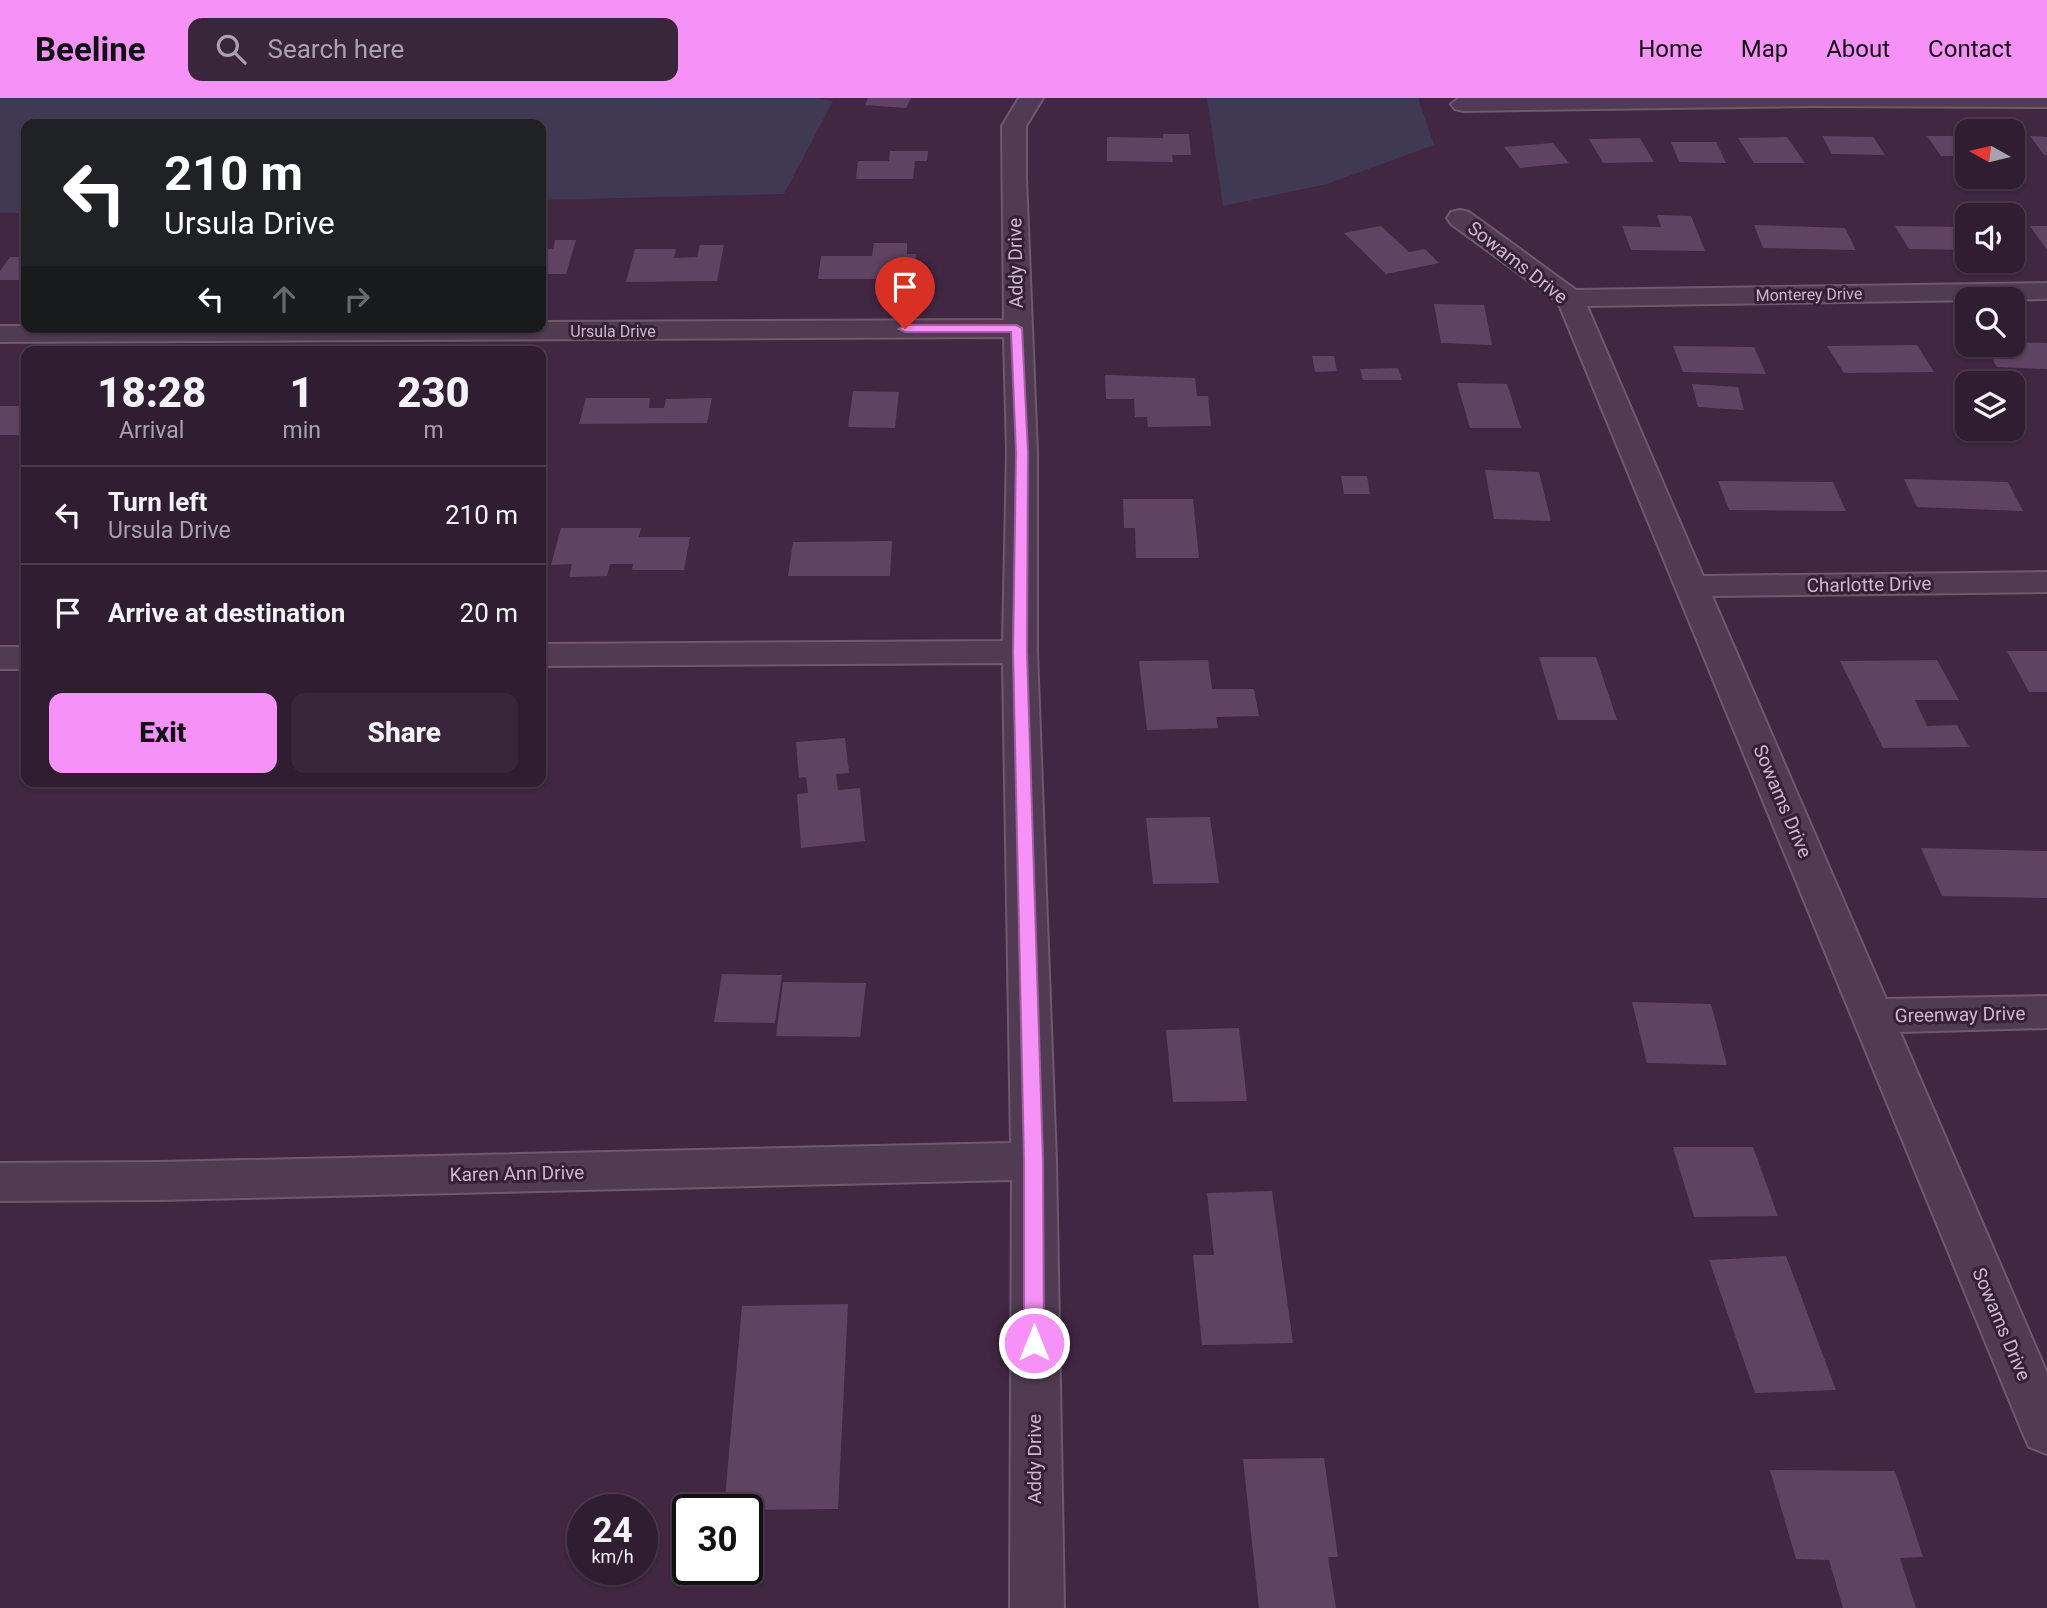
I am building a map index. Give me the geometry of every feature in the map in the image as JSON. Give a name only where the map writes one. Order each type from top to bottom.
[{"type":"street","name":"Addy Drive","points":[[1031,98],[1014,126],[1016,328],[1022,452],[1020,652],[1034,1161],[1037,1608]]},
{"type":"street","points":[[1463,104],[1810,99],[2047,100]]},
{"type":"street","name":"Sowams Drive","points":[[1460,218],[1570,298],[2047,1431]]},
{"type":"street","name":"Monterey Drive","points":[[1570,298],[2047,291]]},
{"type":"street","name":"Ursula Drive","points":[[546,331],[1016,328]]},
{"type":"street","name":"Ursula Drive","points":[[0,334],[169,333]]},
{"type":"street","name":"Charlotte Drive","points":[[1691,586],[2047,582]]},
{"type":"street","points":[[546,655],[1020,652]]},
{"type":"street","points":[[0,658],[21,658]]},
{"type":"street","name":"Greenway Drive","points":[[1874,1016],[2047,1012]]},
{"type":"street","name":"Karen Ann Drive","points":[[0,1182],[187,1181],[1034,1161]]},
{"type":"shaded area","points":[[0,98],[814,98],[833,101],[784,194],[546,200],[546,119],[21,119],[21,213],[0,213]]},
{"type":"shaded area","points":[[1207,98],[1418,98],[1434,145],[1327,184],[1223,206]]},
{"type":"building","points":[[868,98],[911,98],[906,108],[865,105]]},
{"type":"building","points":[[1163,134],[1189,134],[1191,155],[1172,155],[1173,162],[1107,161],[1107,137],[1163,138]]},
{"type":"building","points":[[1822,136],[1873,137],[1885,155],[1832,154]]},
{"type":"building","points":[[1927,136],[1955,136],[1955,156],[1941,156]]},
{"type":"building","points":[[2030,136],[2047,137],[2047,155],[2044,155]]},
{"type":"building","points":[[1787,137],[1805,163],[1754,163],[1738,138]]},
{"type":"building","points":[[1640,138],[1654,162],[1603,163],[1589,139]]},
{"type":"building","points":[[1671,142],[1716,142],[1726,163],[1679,162]]},
{"type":"building","points":[[1553,143],[1569,163],[1520,168],[1504,147]]},
{"type":"building","points":[[890,151],[928,151],[927,161],[915,161],[913,179],[856,179],[858,161],[889,161]]},
{"type":"building","points":[[1657,215],[1691,216],[1705,251],[1631,250],[1622,226],[1661,227]]},
{"type":"building","points":[[1754,225],[1845,228],[1856,250],[1763,248]]},
{"type":"building","points":[[1381,226],[1409,252],[1425,249],[1439,263],[1386,274],[1344,233]]},
{"type":"building","points":[[1895,226],[1955,227],[1955,250],[1909,249]]},
{"type":"building","points":[[2030,226],[2047,226],[2047,250]]},
{"type":"building","points":[[555,240],[576,240],[566,274],[546,274],[546,249],[553,249]]},
{"type":"building","points":[[874,243],[907,243],[907,254],[916,254],[914,279],[818,279],[821,256],[872,256]]},
{"type":"building","points":[[700,245],[724,245],[717,281],[626,282],[635,249],[676,249],[674,258],[697,257]]},
{"type":"building","points":[[10,257],[21,257],[21,280],[0,280],[0,271]]},
{"type":"building","points":[[1434,304],[1484,305],[1492,345],[1441,343]]},
{"type":"building","points":[[2025,342],[2047,343],[2047,369],[1997,367],[1991,357],[2025,357]]},
{"type":"building","points":[[1917,345],[1934,372],[1844,373],[1827,346]]},
{"type":"building","points":[[1673,346],[1754,347],[1766,374],[1683,372]]},
{"type":"building","points":[[1312,356],[1334,356],[1337,371],[1315,372]]},
{"type":"building","points":[[1398,368],[1402,380],[1363,380],[1360,369]]},
{"type":"building","points":[[1105,375],[1195,378],[1197,396],[1208,396],[1211,426],[1148,427],[1147,417],[1135,417],[1134,399],[1106,399]]},
{"type":"building","points":[[1457,383],[1507,384],[1521,428],[1470,428]]},
{"type":"building","points":[[1692,384],[1738,387],[1744,410],[1698,407]]},
{"type":"building","points":[[853,391],[899,392],[895,428],[848,427]]},
{"type":"building","points":[[586,398],[650,398],[649,408],[664,408],[666,399],[712,398],[707,423],[579,424]]},
{"type":"building","points":[[0,406],[21,406],[21,435],[0,435]]},
{"type":"building","points":[[1485,470],[1539,472],[1551,521],[1494,519]]},
{"type":"building","points":[[1341,476],[1367,476],[1370,494],[1344,494]]},
{"type":"building","points":[[1904,479],[2008,482],[2023,511],[1917,507]]},
{"type":"building","points":[[1718,481],[1833,482],[1846,511],[1729,510]]},
{"type":"building","points":[[1123,499],[1193,499],[1199,558],[1136,558],[1135,528],[1124,528]]},
{"type":"building","points":[[561,528],[641,528],[639,537],[690,537],[684,570],[632,570],[633,564],[610,564],[607,576],[569,577],[572,564],[551,565]]},
{"type":"building","points":[[892,541],[890,576],[788,576],[793,542]]},
{"type":"building","points":[[2007,651],[2047,651],[2047,692],[2029,692]]},
{"type":"building","points":[[1539,657],[1596,657],[1617,720],[1558,720]]},
{"type":"building","points":[[1208,660],[1212,689],[1254,689],[1259,716],[1216,717],[1218,728],[1147,730],[1139,661]]},
{"type":"building","points":[[1937,660],[1959,700],[1915,700],[1927,726],[1957,725],[1969,747],[1883,748],[1840,661]]},
{"type":"building","points":[[845,738],[849,773],[836,774],[838,790],[860,788],[865,841],[801,848],[797,794],[808,793],[806,777],[799,778],[796,742]]},
{"type":"building","points":[[1210,817],[1219,883],[1153,884],[1146,818]]},
{"type":"building","points":[[1921,848],[2047,851],[2047,898],[1942,896]]},
{"type":"building","points":[[722,974],[782,975],[775,1023],[714,1022]]},
{"type":"building","points":[[783,982],[866,983],[860,1037],[776,1036]]},
{"type":"building","points":[[1632,1002],[1711,1004],[1727,1065],[1647,1063]]},
{"type":"building","points":[[1239,1028],[1247,1101],[1173,1102],[1166,1030]]},
{"type":"building","points":[[1673,1147],[1753,1147],[1778,1216],[1694,1217]]},
{"type":"building","points":[[1272,1191],[1293,1343],[1202,1345],[1193,1255],[1214,1255],[1207,1193]]},
{"type":"building","points":[[1786,1256],[1836,1390],[1755,1393],[1709,1260]]},
{"type":"building","points":[[848,1304],[838,1509],[763,1510],[763,1494],[725,1494],[742,1306]]},
{"type":"building","points":[[1324,1458],[1338,1557],[1328,1557],[1336,1608],[1259,1608],[1243,1459]]},
{"type":"building","points":[[1770,1470],[1895,1471],[1923,1557],[1900,1558],[1916,1608],[1843,1608],[1829,1560],[1796,1559]]},
{"type":"route","points":[[905,329],[1016,328],[1022,452],[1020,652],[1034,1161],[1034,1343]]}]
